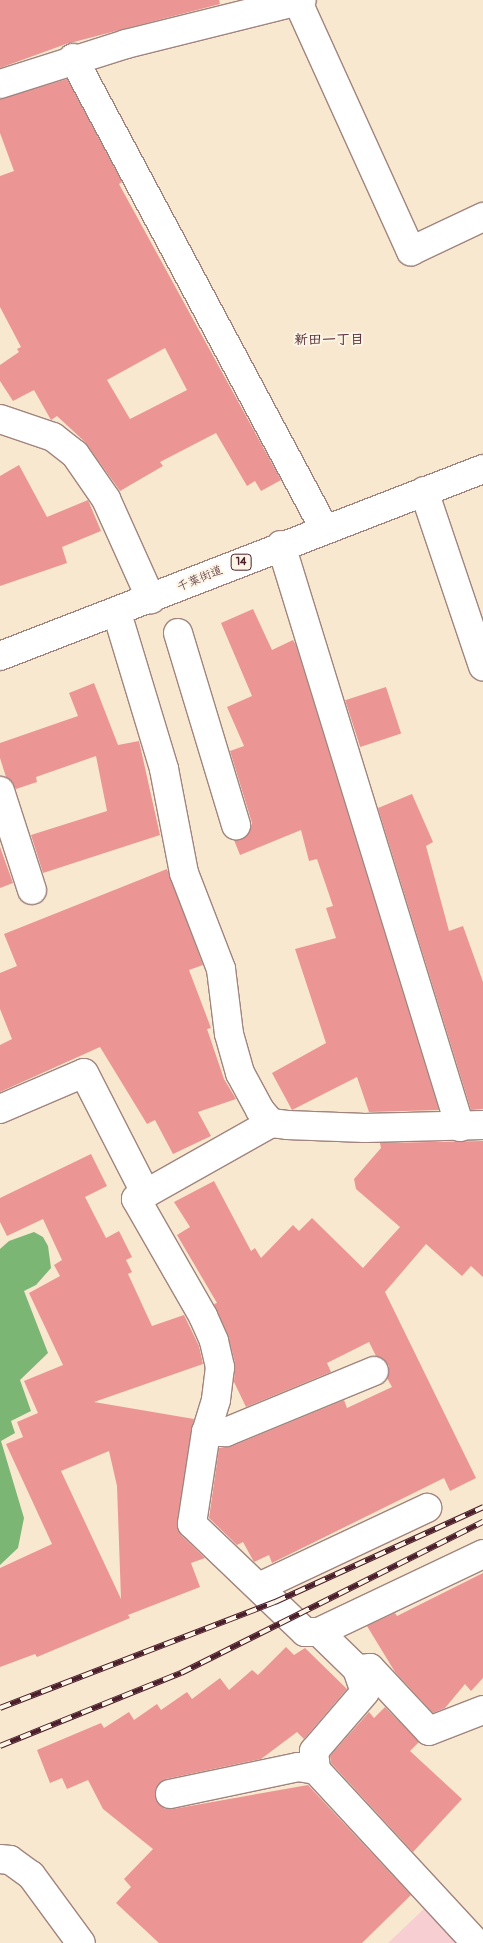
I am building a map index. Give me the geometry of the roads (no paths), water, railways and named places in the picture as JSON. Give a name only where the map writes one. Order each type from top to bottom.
[{"type":"main road","points":[[0,84],[73,58],[299,0],[411,251],[483,217]]},
{"type":"main road","points":[[73,58],[324,528]]},
{"type":"main road","points":[[0,419],[53,437],[75,454],[106,499],[151,599]]},
{"type":"main road","name":"千葉街道","points":[[0,656],[117,613],[324,528],[483,469]]},
{"type":"main road","points":[[424,491],[483,666]]},
{"type":"main road","points":[[281,545],[471,1126],[365,1128],[271,1123],[136,1199],[171,1264],[189,1289],[214,1340],[220,1367],[216,1400],[206,1432],[192,1524],[305,1632],[319,1632],[483,1554]]},
{"type":"main road","points":[[117,613],[164,769],[184,873],[221,969],[233,1050],[240,1073],[260,1110],[271,1123]]},
{"type":"main road","points":[[178,633],[236,825]]},
{"type":"main road","points":[[0,791],[32,890]]},
{"type":"main road","points":[[0,1109],[84,1073],[146,1194]]},
{"type":"main road","points":[[206,1432],[226,1432],[374,1371]]},
{"type":"main road","points":[[259,1587],[427,1508]]},
{"type":"main road","points":[[319,1632],[357,1669],[365,1692],[314,1751],[316,1770],[476,1943]]},
{"type":"main road","points":[[357,1669],[370,1668],[429,1731],[483,1710]]},
{"type":"main road","points":[[170,1794],[298,1767],[316,1770]]},
{"type":"main road","points":[[0,1859],[10,1860],[31,1875],[81,1943]]},
{"type":"railway","points":[[0,1708],[275,1602],[483,1507]]},
{"type":"railway","points":[[0,1746],[181,1673],[483,1522]]},
{"type":"district","name":"新田一丁目","points":[[329,340]]}]
